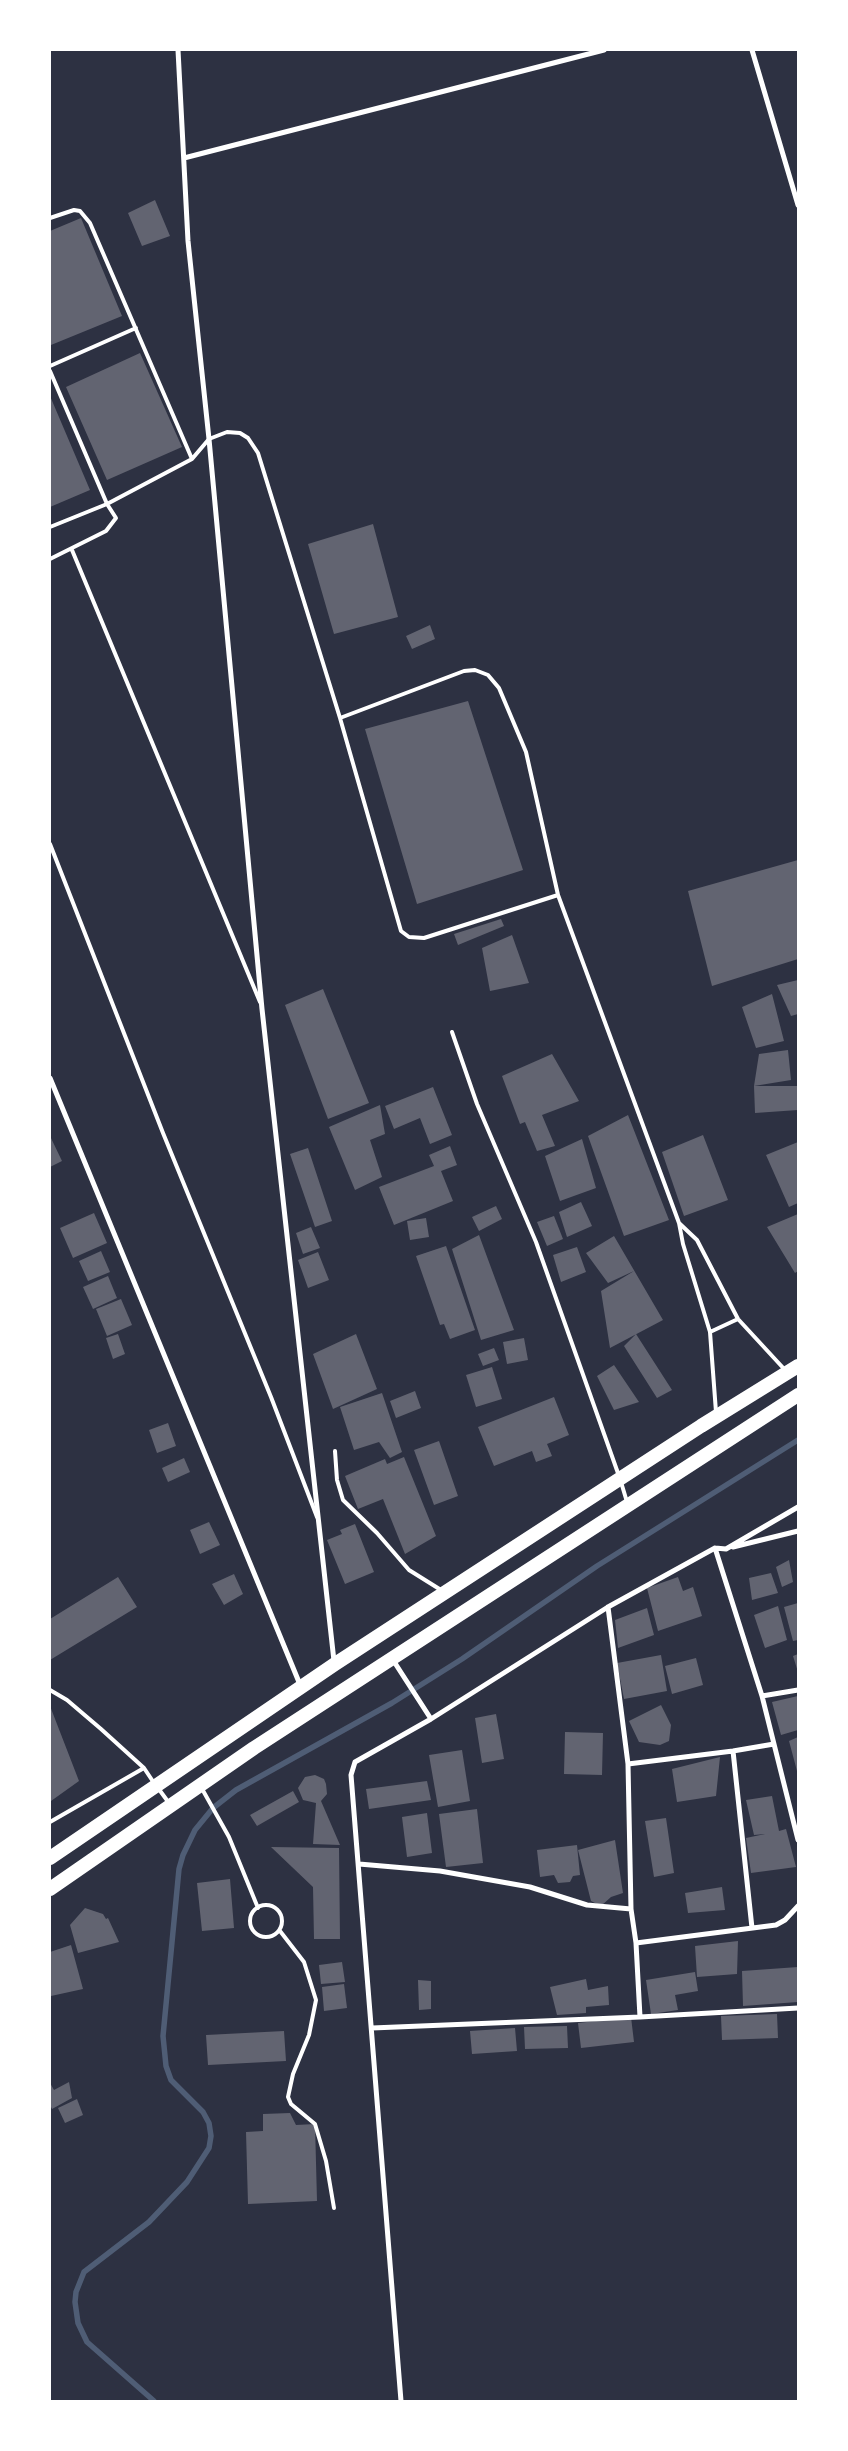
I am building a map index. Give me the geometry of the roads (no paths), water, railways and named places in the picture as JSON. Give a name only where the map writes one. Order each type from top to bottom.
[{"type":"highway","points":[[50,1858],[335,1664],[793,1369]]},
{"type":"highway","points":[[50,1889],[392,1658],[798,1395]]},
{"type":"street","points":[[178,50],[188,241],[209,439],[262,1009],[335,1664]]},
{"type":"street","points":[[184,158],[604,50]]},
{"type":"street","points":[[752,50],[798,205]]},
{"type":"street","points":[[50,1078],[301,1687]]},
{"type":"street","points":[[726,1549],[798,1507]]},
{"type":"street","points":[[401,2401],[351,1774],[354,1762],[431,1718],[608,1607],[715,1548],[726,1549],[798,1531]]},
{"type":"street","points":[[715,1548],[762,1696],[797,1829],[798,1840]]},
{"type":"street","points":[[608,1607],[628,1764],[631,1909],[636,1943],[640,2017]]},
{"type":"street","points":[[392,1658],[431,1718]]},
{"type":"street","points":[[762,1696],[798,1690]]},
{"type":"street","points":[[628,1764],[733,1752],[774,1744]]},
{"type":"street","points":[[733,1752],[752,1928]]},
{"type":"street","points":[[359,1864],[440,1871],[530,1887],[588,1905],[631,1909]]},
{"type":"street","points":[[636,1943],[776,1925],[785,1920],[798,1906]]},
{"type":"street","points":[[372,2028],[640,2017],[798,2008]]},
{"type":"lane","points":[[50,218],[74,210],[80,211],[90,223],[192,458]]},
{"type":"lane","points":[[50,366],[136,328]]},
{"type":"lane","points":[[50,371],[107,504],[116,518],[106,531],[72,550],[50,559]]},
{"type":"lane","points":[[50,527],[107,504],[192,458],[209,439],[227,432],[240,433],[248,438],[258,453],[340,718],[398,922],[404,935],[409,938],[424,938],[558,894]]},
{"type":"lane","points":[[72,550],[262,1009]]},
{"type":"lane","points":[[340,718],[464,671],[475,670],[488,675],[498,688],[526,752],[558,894],[678,1223],[710,1332],[716,1417]]},
{"type":"lane","points":[[50,844],[320,1526]]},
{"type":"lane","points":[[452,1032],[477,1104],[536,1242],[620,1479],[627,1504]]},
{"type":"lane","points":[[678,1223],[697,1240],[738,1319],[793,1369]]},
{"type":"lane","points":[[710,1332],[738,1319]]},
{"type":"lane","points":[[335,1451],[337,1480],[343,1500],[377,1533],[409,1570],[445,1593]]},
{"type":"lane","points":[[50,1690],[67,1700],[144,1768],[172,1807]]},
{"type":"lane","points":[[50,1822],[144,1768]]},
{"type":"lane","points":[[200,1786],[210,1799],[229,1837],[258,1908]]},
{"type":"lane","points":[[280,1931],[269,1937],[257,1935],[250,1924],[251,1918],[258,1908],[270,1906],[280,1913],[282,1918],[280,1931],[304,1962],[316,2000],[309,2035],[293,2074],[288,2097],[291,2104],[315,2124],[326,2161],[334,2208]]},
{"type":"waterway","points":[[154,2401],[87,2342],[78,2323],[75,2302],[76,2292],[84,2272],[149,2222],[187,2182],[209,2148],[211,2136],[209,2123],[203,2112],[171,2080],[166,2066],[163,2036],[179,1869],[183,1855],[195,1830],[213,1808],[236,1790],[392,1703],[462,1659],[597,1566],[798,1440]]}]
